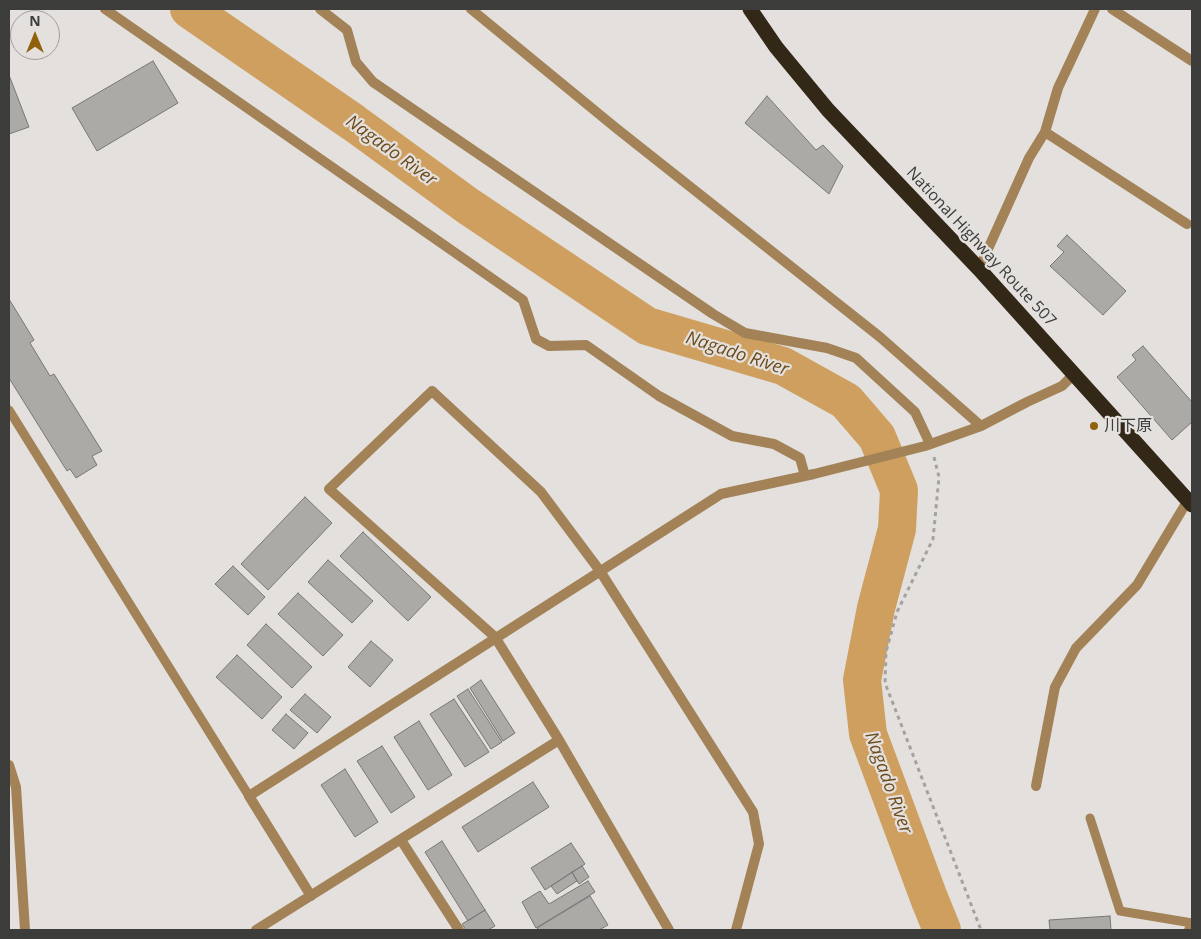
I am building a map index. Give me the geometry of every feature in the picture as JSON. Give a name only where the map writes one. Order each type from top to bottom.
[{"type":"highway","name":"National Highway Route 507","points":[[750,9],[776,47],[828,110],[979,269],[1190,502]]},
{"type":"street","points":[[105,9],[523,300],[536,339],[549,346],[586,345],[659,396],[732,436],[774,444],[800,458],[809,475]]},
{"type":"street","points":[[320,9],[347,30],[356,62],[373,82],[713,314],[744,333],[827,348],[856,358],[915,412],[928,445]]},
{"type":"street","points":[[471,9],[616,128],[880,337],[981,426]]},
{"type":"street","points":[[979,269],[1029,158],[1045,132],[1058,88],[1095,9]]},
{"type":"street","points":[[1112,9],[1192,61]]},
{"type":"street","points":[[1045,132],[1187,224]]},
{"type":"street","points":[[311,896],[249,796],[721,494],[809,475],[928,445],[981,426],[1062,386],[1074,374]]},
{"type":"street","points":[[669,930],[559,740],[495,637],[329,489],[432,391],[541,492],[600,571],[753,812],[759,844],[736,930]]},
{"type":"street","points":[[1036,786],[1055,687],[1076,648],[1137,585],[1190,502]]},
{"type":"street","points":[[256,930],[559,740]]},
{"type":"street","points":[[9,765],[16,787],[25,930]]},
{"type":"street","points":[[401,840],[459,930]]},
{"type":"street","points":[[1189,930],[1192,927]]},
{"type":"lane","points":[[9,410],[249,796]]},
{"type":"lane","points":[[1090,818],[1120,911],[1192,923]]},
{"type":"path","points":[[928,445],[939,477],[933,540],[897,612],[886,652],[885,683],[981,930]]},
{"type":"building","points":[[153,61],[178,103],[97,151],[72,108]]},
{"type":"building","points":[[9,75],[29,127],[9,134]]},
{"type":"building","points":[[767,96],[816,150],[823,145],[843,166],[829,194],[745,123]]},
{"type":"building","points":[[1067,235],[1126,291],[1103,315],[1050,266],[1064,252],[1057,246]]},
{"type":"building","points":[[9,299],[34,340],[30,343],[50,376],[54,374],[102,451],[92,456],[97,465],[76,478],[70,469],[67,471],[9,378]]},
{"type":"building","points":[[1143,346],[1192,402],[1192,422],[1172,440],[1117,377],[1136,360],[1132,355]]},
{"type":"building","points":[[305,497],[332,523],[268,590],[241,564]]},
{"type":"building","points":[[363,532],[431,597],[408,621],[340,556]]},
{"type":"building","points":[[328,560],[373,601],[352,623],[308,582]]},
{"type":"building","points":[[233,566],[265,597],[248,615],[215,584]]},
{"type":"building","points":[[298,593],[343,635],[323,656],[278,614]]},
{"type":"building","points":[[266,624],[312,667],[292,688],[247,645]]},
{"type":"building","points":[[371,641],[393,660],[370,687],[348,667]]},
{"type":"building","points":[[237,655],[282,697],[262,719],[216,677]]},
{"type":"building","points":[[481,680],[515,733],[503,741],[470,688]]},
{"type":"building","points":[[468,689],[502,742],[491,749],[457,696]]},
{"type":"building","points":[[305,694],[331,717],[317,733],[290,710]]},
{"type":"building","points":[[454,699],[489,752],[465,767],[430,714]]},
{"type":"building","points":[[286,714],[308,733],[294,749],[272,730]]},
{"type":"building","points":[[419,721],[452,775],[428,790],[394,737]]},
{"type":"building","points":[[382,746],[415,797],[391,813],[357,761]]},
{"type":"building","points":[[345,769],[378,822],[355,837],[321,785]]},
{"type":"building","points":[[533,782],[549,807],[478,852],[462,827]]},
{"type":"building","points":[[442,841],[485,910],[468,921],[425,852]]},
{"type":"building","points":[[571,843],[585,864],[545,890],[531,868]]},
{"type":"building","points":[[582,866],[589,877],[579,884],[572,872]]},
{"type":"building","points":[[572,872],[577,881],[557,894],[551,886]]},
{"type":"building","points":[[588,881],[595,892],[536,928],[522,902],[540,891],[549,904]]},
{"type":"building","points":[[590,896],[608,925],[599,930],[539,930],[537,928]]},
{"type":"building","points":[[485,910],[495,926],[488,930],[466,930],[462,924]]},
{"type":"building","points":[[1110,916],[1111,930],[1050,930],[1049,920]]},
{"type":"waterway","name":"Nagado River","points":[[189,9],[354,123],[468,206],[647,326],[783,366],[846,401],[877,437],[899,490],[897,529],[876,608],[862,680],[868,734],[942,930]]},
{"type":"place","name":"川下原","points":[[1094,426]]}]
